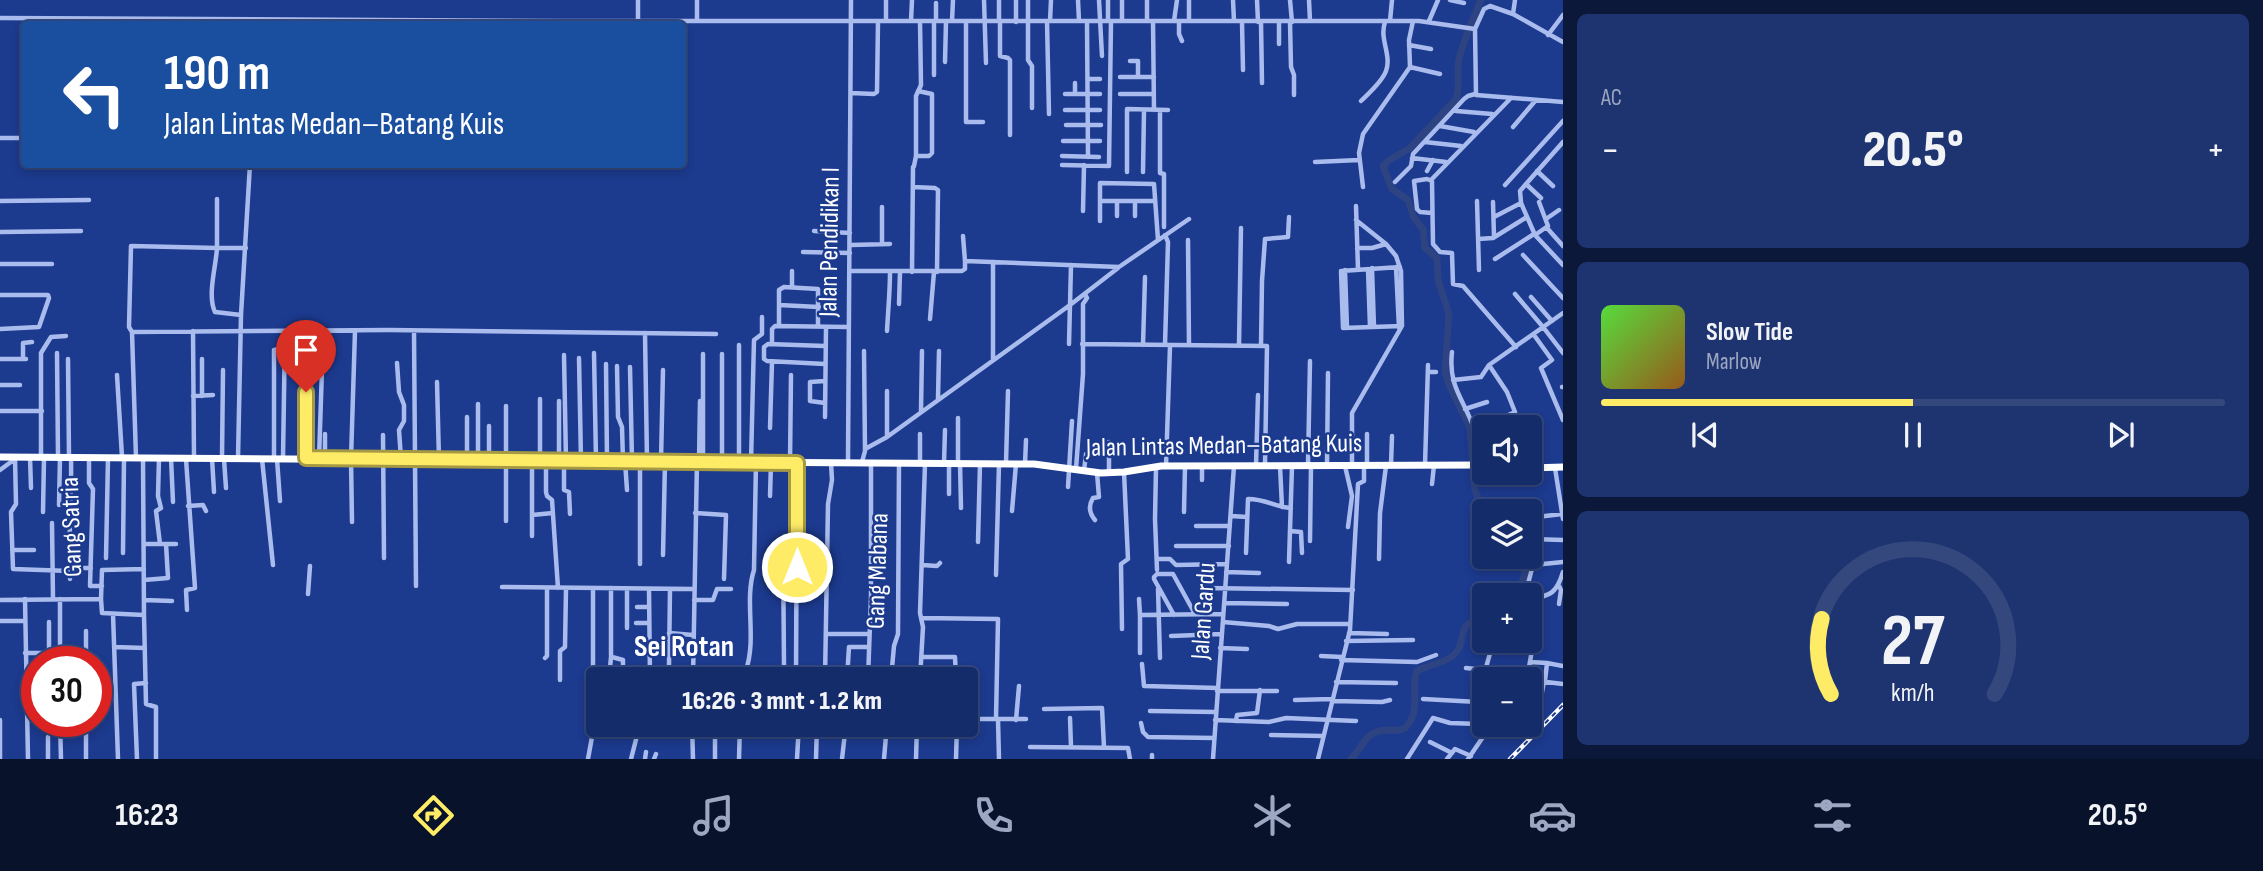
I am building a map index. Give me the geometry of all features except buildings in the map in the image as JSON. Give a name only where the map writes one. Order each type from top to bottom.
[{"type":"highway","name":"Jalan Lintas Medan–Batang Kuis","points":[[0,457],[831,463],[859,458],[871,463],[1025,464],[1097,473],[1124,472],[1156,466],[1472,465]]},
{"type":"street","points":[[638,0],[638,21]]},
{"type":"street","points":[[697,0],[697,21]]},
{"type":"street","name":"Jalan Pendidikan I","points":[[851,0],[851,271],[848,327],[859,458]]},
{"type":"street","points":[[886,21],[887,0]]},
{"type":"street","points":[[911,21],[912,0]]},
{"type":"street","points":[[945,62],[953,0]]},
{"type":"street","points":[[984,0],[986,63]]},
{"type":"street","points":[[999,0],[1000,57],[1010,59],[1010,135]]},
{"type":"street","points":[[1016,0],[1016,22]]},
{"type":"street","points":[[1028,0],[1028,60],[1032,64],[1032,108]]},
{"type":"street","points":[[1049,114],[1051,0]]},
{"type":"street","points":[[1078,0],[1079,22]]},
{"type":"street","points":[[1099,0],[1102,56]]},
{"type":"street","points":[[1062,165],[1109,166],[1108,0]]},
{"type":"street","points":[[1122,0],[1122,22]]},
{"type":"street","points":[[1147,0],[1160,173],[1164,174],[1164,227]]},
{"type":"street","points":[[1177,0],[1177,22],[1182,41]]},
{"type":"street","points":[[1189,0],[1189,21]]},
{"type":"street","points":[[1233,0],[1234,21]]},
{"type":"street","points":[[1257,0],[1262,83]]},
{"type":"street","points":[[1290,0],[1294,95]]},
{"type":"street","points":[[1309,0],[1310,21]]},
{"type":"street","points":[[1361,101],[1386,70],[1387,55],[1382,32],[1392,0]]},
{"type":"street","points":[[1429,22],[1438,0]]},
{"type":"street","points":[[1450,0],[1464,3]]},
{"type":"street","points":[[1475,94],[1475,29],[1489,0]]},
{"type":"street","points":[[1513,14],[1515,0]]},
{"type":"street","points":[[934,75],[936,3]]},
{"type":"street","points":[[1487,6],[1500,6],[1563,42]]},
{"type":"street","points":[[1548,35],[1563,15]]},
{"type":"street","points":[[0,18],[851,22],[1413,21],[1475,29]]},
{"type":"street","points":[[912,272],[916,96],[921,85],[920,21]]},
{"type":"street","points":[[966,21],[966,121],[983,122]]},
{"type":"street","points":[[1363,187],[1359,160],[1365,129],[1410,67],[1409,45],[1413,21]]},
{"type":"street","points":[[851,93],[877,92],[878,22]]},
{"type":"street","points":[[1087,22],[1088,157]]},
{"type":"street","points":[[1242,22],[1243,70]]},
{"type":"street","points":[[1279,22],[1279,44]]},
{"type":"street","points":[[1409,45],[1431,49]]},
{"type":"street","points":[[1130,61],[1138,61],[1138,77]]},
{"type":"street","points":[[1410,67],[1440,74]]},
{"type":"street","points":[[1120,77],[1154,77]]},
{"type":"street","points":[[1088,79],[1100,79]]},
{"type":"street","points":[[1075,83],[1075,94]]},
{"type":"street","points":[[916,156],[929,156],[932,153],[932,94],[918,91]]},
{"type":"street","points":[[1065,94],[1100,94]]},
{"type":"street","points":[[1120,94],[1154,94]]},
{"type":"street","points":[[1395,182],[1410,166],[1413,154],[1468,96],[1475,94],[1563,102]]},
{"type":"street","points":[[1432,212],[1420,212],[1417,209],[1414,181],[1431,180],[1511,98]]},
{"type":"street","points":[[1513,127],[1536,100]]},
{"type":"street","points":[[1127,172],[1127,109],[1168,110]]},
{"type":"street","points":[[1065,110],[1100,110]]},
{"type":"street","points":[[1143,172],[1144,110]]},
{"type":"street","points":[[1455,111],[1492,114]]},
{"type":"street","points":[[1506,185],[1563,121]]},
{"type":"street","points":[[1066,125],[1101,125]]},
{"type":"street","points":[[1439,126],[1474,132]]},
{"type":"street","points":[[0,138],[21,138]]},
{"type":"street","points":[[1063,141],[1100,141]]},
{"type":"street","points":[[1424,142],[1461,146]]},
{"type":"street","points":[[1563,142],[1520,191],[1521,203],[1535,235],[1563,265]]},
{"type":"street","points":[[1062,156],[1099,157]]},
{"type":"street","points":[[1412,158],[1446,162]]},
{"type":"street","points":[[1315,162],[1359,160]]},
{"type":"street","points":[[1427,171],[1433,160]]},
{"type":"street","points":[[1083,211],[1084,165]]},
{"type":"street","points":[[238,458],[241,315],[250,168]]},
{"type":"street","points":[[1537,171],[1553,186]]},
{"type":"street","points":[[1431,180],[1433,244],[1440,252],[1452,253],[1453,283],[1463,286],[1516,347]]},
{"type":"street","points":[[1100,221],[1101,183],[1154,184],[1155,229],[1158,240]]},
{"type":"street","points":[[1526,184],[1540,200],[1547,228],[1563,246]]},
{"type":"street","points":[[913,187],[938,189],[936,272],[930,319]]},
{"type":"street","points":[[217,199],[213,310],[217,313],[241,315]]},
{"type":"street","points":[[0,201],[89,200]]},
{"type":"street","points":[[1100,201],[1155,201]]},
{"type":"street","points":[[1117,201],[1117,216]]},
{"type":"street","points":[[1135,201],[1135,216]]},
{"type":"street","points":[[1477,201],[1479,270]]},
{"type":"street","points":[[1493,202],[1494,237]]},
{"type":"street","points":[[1494,217],[1521,203]]},
{"type":"street","points":[[1356,206],[1358,269]]},
{"type":"street","points":[[882,207],[882,244]]},
{"type":"street","points":[[1546,219],[1559,210]]},
{"type":"street","points":[[1261,346],[1265,239],[1287,237],[1289,216]]},
{"type":"street","points":[[1478,239],[1494,237],[1527,217]]},
{"type":"street","points":[[859,458],[1086,295],[1119,267],[1189,219]]},
{"type":"street","points":[[1348,527],[1352,496],[1349,465],[1352,413],[1400,327],[1396,256],[1356,220]]},
{"type":"street","points":[[1239,345],[1241,228]]},
{"type":"street","points":[[1495,259],[1547,228]]},
{"type":"street","points":[[0,232],[81,231]]},
{"type":"street","points":[[814,232],[850,233]]},
{"type":"street","points":[[851,271],[963,271],[963,236]]},
{"type":"street","points":[[1166,237],[1166,466]]},
{"type":"street","points":[[1188,240],[1189,345]]},
{"type":"street","points":[[851,245],[890,244]]},
{"type":"street","points":[[1357,248],[1385,244]]},
{"type":"street","points":[[156,759],[156,707],[147,705],[144,544],[132,332],[129,327],[131,246],[246,247]]},
{"type":"street","points":[[803,252],[850,253]]},
{"type":"street","points":[[1523,255],[1563,298]]},
{"type":"street","points":[[965,261],[1119,267]]},
{"type":"street","points":[[993,262],[993,360]]},
{"type":"street","points":[[0,264],[52,264]]},
{"type":"street","points":[[1069,344],[1071,265]]},
{"type":"street","points":[[1398,266],[1345,270],[1344,299],[1347,328],[1400,327]]},
{"type":"street","points":[[1370,268],[1372,327]]},
{"type":"street","points":[[792,271],[792,287]]},
{"type":"street","points":[[887,331],[891,272]]},
{"type":"street","points":[[899,304],[900,272]]},
{"type":"street","points":[[1143,345],[1145,278]]},
{"type":"street","points":[[779,325],[780,288],[792,287],[818,289],[818,326]]},
{"type":"street","points":[[0,295],[48,295],[49,298],[39,327],[0,329]]},
{"type":"street","points":[[1076,469],[1083,374],[1083,304],[1086,295]]},
{"type":"street","points":[[1515,295],[1563,353]]},
{"type":"street","points":[[1531,297],[1552,321]]},
{"type":"street","points":[[779,305],[819,307]]},
{"type":"street","points":[[1453,380],[1479,378],[1489,365],[1563,313]]},
{"type":"street","points":[[747,667],[751,634],[750,585],[754,570],[754,340],[762,334],[762,317]]},
{"type":"street","points":[[772,344],[772,329],[779,325],[848,327]]},
{"type":"street","points":[[825,417],[826,327]]},
{"type":"street","points":[[187,610],[186,590],[195,588],[188,506],[193,331]]},
{"type":"street","points":[[278,458],[284,401],[285,331]]},
{"type":"street","points":[[352,522],[355,331]]},
{"type":"street","points":[[414,331],[416,586]]},
{"type":"street","points":[[132,332],[716,334]]},
{"type":"street","points":[[627,490],[633,461],[645,333]]},
{"type":"street","points":[[1534,335],[1552,359],[1541,369],[1562,416]]},
{"type":"street","points":[[43,512],[42,350],[51,337],[66,336]]},
{"type":"street","points":[[0,359],[24,359],[23,343],[32,342]]},
{"type":"street","points":[[825,346],[766,344],[764,347],[765,360],[772,362],[825,364]]},
{"type":"street","points":[[1082,344],[1268,346],[1265,466]]},
{"type":"street","points":[[739,345],[739,461]]},
{"type":"street","points":[[280,501],[273,401],[274,350],[285,348]]},
{"type":"street","points":[[859,458],[864,351]]},
{"type":"street","points":[[921,412],[922,351]]},
{"type":"street","points":[[938,400],[939,351]]},
{"type":"street","points":[[1452,352],[1450,365],[1453,380],[1472,422]]},
{"type":"street","points":[[57,353],[59,505]]},
{"type":"street","points":[[594,353],[596,461]]},
{"type":"street","points":[[693,667],[695,513],[703,354]]},
{"type":"street","points":[[722,354],[722,461]]},
{"type":"street","points":[[563,461],[564,355]]},
{"type":"street","points":[[579,358],[581,461]]},
{"type":"street","points":[[68,359],[72,505],[69,515],[70,579]]},
{"type":"street","points":[[202,359],[202,396]]},
{"type":"street","points":[[1310,361],[1310,541]]},
{"type":"street","points":[[770,428],[772,362]]},
{"type":"street","points":[[397,363],[399,392],[404,405],[404,421],[399,430],[401,460]]},
{"type":"street","points":[[606,364],[607,461]]},
{"type":"street","points":[[1428,365],[1429,464],[1432,484]]},
{"type":"street","points":[[1489,365],[1507,392],[1515,412],[1508,415]]},
{"type":"street","points":[[617,366],[618,417],[633,461]]},
{"type":"street","points":[[630,367],[640,564]]},
{"type":"street","points":[[322,368],[322,459]]},
{"type":"street","points":[[223,370],[223,458],[226,488]]},
{"type":"street","points":[[306,370],[306,458]]},
{"type":"street","points":[[663,370],[663,555]]},
{"type":"street","points":[[1429,372],[1436,372]]},
{"type":"street","points":[[1327,466],[1328,373]]},
{"type":"street","points":[[117,375],[123,457],[123,552]]},
{"type":"street","points":[[791,375],[797,582],[796,667]]},
{"type":"street","points":[[437,382],[439,460]]},
{"type":"street","points":[[825,382],[810,382],[810,401],[825,402]]},
{"type":"street","points":[[0,385],[20,385]]},
{"type":"street","points":[[887,391],[887,437]]},
{"type":"street","points":[[996,575],[1008,391]]},
{"type":"street","points":[[193,396],[213,395]]},
{"type":"street","points":[[1256,466],[1258,395]]},
{"type":"street","points":[[532,536],[539,461],[540,399]]},
{"type":"street","points":[[273,401],[284,401]]},
{"type":"street","points":[[559,401],[564,490],[569,492],[570,514]]},
{"type":"street","points":[[699,461],[700,401]]},
{"type":"street","points":[[1465,409],[1487,402]]},
{"type":"street","points":[[478,404],[478,460]]},
{"type":"street","points":[[506,406],[506,521]]},
{"type":"street","points":[[0,411],[42,411]]},
{"type":"street","points":[[467,418],[467,460]]},
{"type":"street","points":[[949,494],[958,418]]},
{"type":"street","points":[[1072,421],[1076,469]]},
{"type":"street","points":[[489,426],[489,460]]},
{"type":"street","points":[[945,429],[961,508]]},
{"type":"street","points":[[322,459],[325,434]]},
{"type":"street","points":[[920,434],[923,463],[921,667]]},
{"type":"street","points":[[1318,759],[1349,633],[1358,483],[1366,482],[1367,434]]},
{"type":"street","points":[[383,435],[384,558]]},
{"type":"street","points":[[1379,559],[1380,513],[1392,436]]},
{"type":"street","points":[[1025,464],[1026,439]]},
{"type":"street","points":[[1109,442],[1109,473]]},
{"type":"street","points":[[1068,487],[1086,454]]},
{"type":"street","points":[[0,470],[14,457]]},
{"type":"street","points":[[14,457],[16,504],[11,512],[13,569],[144,569]]},
{"type":"street","points":[[30,457],[31,488]]},
{"type":"street","name":"Gang Satria","points":[[89,457],[89,483],[93,489],[90,586],[102,586]]},
{"type":"street","points":[[106,558],[108,457]]},
{"type":"street","points":[[144,580],[168,578],[156,511],[160,508],[159,458]]},
{"type":"street","points":[[171,458],[173,502]]},
{"type":"street","points":[[212,458],[214,492]]},
{"type":"street","points":[[262,458],[273,565]]},
{"type":"street","points":[[539,461],[546,494],[552,500],[558,588]]},
{"type":"street","points":[[770,496],[771,462]]},
{"type":"street","points":[[825,667],[831,463]]},
{"type":"street","points":[[868,667],[871,463]]},
{"type":"street","name":"Gang Mabana","points":[[892,667],[898,634],[899,463]]},
{"type":"street","points":[[978,542],[980,464]]},
{"type":"street","points":[[1012,511],[1016,464]]},
{"type":"street","points":[[1156,466],[1157,570]]},
{"type":"street","points":[[1184,512],[1185,466]]},
{"type":"street","points":[[1202,466],[1202,480]]},
{"type":"street","name":"Jalan Gardu","points":[[1213,759],[1234,466]]},
{"type":"street","points":[[1280,466],[1282,507]]},
{"type":"street","points":[[1289,562],[1292,466]]},
{"type":"street","points":[[1542,517],[1563,517],[1559,467]]},
{"type":"street","points":[[1122,629],[1121,564],[1128,559],[1124,472]]},
{"type":"street","points":[[1095,520],[1090,503],[1093,498],[1099,497],[1097,473]]},
{"type":"street","points":[[1246,553],[1249,498],[1268,500],[1271,504],[1291,508]]},
{"type":"street","points":[[188,506],[203,505],[206,511]]},
{"type":"street","points":[[532,515],[553,513]]},
{"type":"street","points":[[695,513],[726,515],[724,579]]},
{"type":"street","points":[[1231,516],[1247,517]]},
{"type":"street","points":[[52,523],[53,599]]},
{"type":"street","points":[[1196,526],[1230,526]]},
{"type":"street","points":[[1290,531],[1301,532],[1302,553]]},
{"type":"street","points":[[1542,539],[1563,540]]},
{"type":"street","points":[[783,542],[784,666]]},
{"type":"street","points":[[144,544],[176,544]]},
{"type":"street","points":[[1176,546],[1228,545]]},
{"type":"street","points":[[12,550],[34,550]]},
{"type":"street","points":[[1157,559],[1170,559],[1176,565],[1227,564]]},
{"type":"street","points":[[1528,583],[1533,565],[1563,562]]},
{"type":"street","points":[[922,565],[935,566],[940,563]]},
{"type":"street","points":[[308,594],[310,566]]},
{"type":"street","points":[[102,570],[101,613],[144,615]]},
{"type":"street","points":[[1226,572],[1259,573]]},
{"type":"street","points":[[1542,598],[1552,593],[1559,585],[1563,572]]},
{"type":"street","points":[[1174,615],[1154,578],[1161,573],[1173,574],[1195,614]]},
{"type":"street","points":[[797,582],[810,583]]},
{"type":"street","points":[[1559,585],[1559,604]]},
{"type":"street","points":[[502,587],[694,589]]},
{"type":"street","points":[[545,658],[547,588]]},
{"type":"street","points":[[610,667],[611,588]]},
{"type":"street","points":[[1158,588],[1160,658]]},
{"type":"street","points":[[1203,597],[1204,589],[1225,588],[1353,590]]},
{"type":"street","points":[[560,680],[560,651],[565,647],[566,589]]},
{"type":"street","points":[[588,759],[598,704],[593,700],[593,589]]},
{"type":"street","points":[[627,589],[627,628]]},
{"type":"street","points":[[649,589],[650,667]]},
{"type":"street","points":[[669,665],[670,589]]},
{"type":"street","points":[[694,600],[713,600],[716,598],[717,589],[731,589]]},
{"type":"street","points":[[1139,598],[1140,653]]},
{"type":"street","points":[[60,599],[60,646]]},
{"type":"street","points":[[0,600],[102,599]]},
{"type":"street","points":[[25,646],[26,600]]},
{"type":"street","points":[[144,600],[172,600]]},
{"type":"street","points":[[784,600],[796,600]]},
{"type":"street","points":[[1224,603],[1287,604]]},
{"type":"street","points":[[637,607],[649,607]]},
{"type":"street","points":[[113,614],[118,759]]},
{"type":"street","points":[[1140,615],[1223,614]]},
{"type":"street","points":[[921,618],[998,619],[999,759]]},
{"type":"street","points":[[0,621],[25,621]]},
{"type":"street","points":[[48,646],[49,622]]},
{"type":"street","points":[[1223,622],[1278,629],[1294,624],[1350,624]]},
{"type":"street","points":[[636,623],[649,623]]},
{"type":"street","points":[[86,631],[86,646]]},
{"type":"street","points":[[669,633],[693,635]]},
{"type":"street","points":[[1349,633],[1387,634]]},
{"type":"street","points":[[826,634],[869,634]]},
{"type":"street","points":[[1171,636],[1222,634]]},
{"type":"street","points":[[638,639],[649,639]]},
{"type":"street","points":[[1346,641],[1413,640]]},
{"type":"street","points":[[114,647],[145,648]]},
{"type":"street","points":[[848,667],[849,647],[869,647]]},
{"type":"street","points":[[1220,648],[1247,649]]},
{"type":"street","points":[[1529,667],[1532,653]]},
{"type":"street","points":[[636,654],[649,654]]},
{"type":"street","points":[[1321,656],[1414,663],[1436,655]]},
{"type":"street","points":[[611,656],[623,660],[623,667]]},
{"type":"street","points":[[921,657],[956,658],[956,667]]},
{"type":"street","points":[[1530,662],[1563,666]]},
{"type":"street","points":[[1542,692],[1547,663]]},
{"type":"street","points":[[1142,664],[1144,686],[1277,691]]},
{"type":"street","points":[[1466,668],[1472,669]]},
{"type":"street","points":[[1544,681],[1563,684]]},
{"type":"street","points":[[1336,682],[1396,683]]},
{"type":"street","points":[[137,759],[134,684],[146,683]]},
{"type":"street","points":[[1016,720],[1019,686]]},
{"type":"street","points":[[1236,721],[1237,715],[1257,713],[1259,690]]},
{"type":"street","points":[[1295,699],[1390,700]]},
{"type":"street","points":[[1423,699],[1472,702]]},
{"type":"street","points":[[1044,709],[1102,708],[1104,747]]},
{"type":"street","points":[[1150,711],[1215,712]]},
{"type":"street","points":[[1070,718],[1071,747]]},
{"type":"street","points":[[1215,720],[1269,722],[1286,718],[1356,721]]},
{"type":"street","points":[[1407,759],[1433,718],[1450,723],[1472,724]]},
{"type":"street","points":[[978,719],[1026,719]]},
{"type":"street","points":[[0,720],[0,759]]},
{"type":"street","points":[[1141,723],[1143,732],[1148,737],[1214,738]]},
{"type":"street","points":[[1271,735],[1324,736]]},
{"type":"street","points":[[27,737],[28,759]]},
{"type":"street","points":[[48,737],[48,759]]},
{"type":"street","points":[[60,737],[61,759]]},
{"type":"street","points":[[86,737],[86,759]]},
{"type":"street","points":[[631,759],[637,737]]},
{"type":"street","points":[[692,737],[693,759]]},
{"type":"street","points":[[738,759],[739,737]]},
{"type":"street","points":[[797,759],[798,737]]},
{"type":"street","points":[[816,759],[817,737]]},
{"type":"street","points":[[842,759],[845,737]]},
{"type":"street","points":[[884,759],[886,737]]},
{"type":"street","points":[[916,759],[917,737]]},
{"type":"street","points":[[956,759],[957,737]]},
{"type":"street","points":[[1447,759],[1457,749],[1470,757],[1483,737]]},
{"type":"street","points":[[715,739],[715,759]]},
{"type":"street","points":[[1430,742],[1452,753]]},
{"type":"street","points":[[1030,747],[1130,749],[1130,759]]},
{"type":"street","points":[[645,759],[646,752]]},
{"type":"waterway","points":[[1479,499],[1475,491],[1470,428],[1445,372],[1449,314],[1438,280],[1437,258],[1425,248],[1423,229],[1414,218],[1408,200],[1392,189],[1383,166],[1410,148],[1456,99],[1459,59],[1481,0]]},
{"type":"waterway","points":[[1522,583],[1525,569]]},
{"type":"waterway","points":[[1351,759],[1372,734],[1405,728],[1413,715],[1417,671],[1454,655],[1461,644],[1465,628],[1472,622]]},
{"type":"railway","points":[[1510,759],[1563,705]]},
{"type":"district","name":"Sei Rotan","points":[[684,647]]},
{"type":"route","points":[[306,392],[306,458],[797,463],[797,567]]}]
